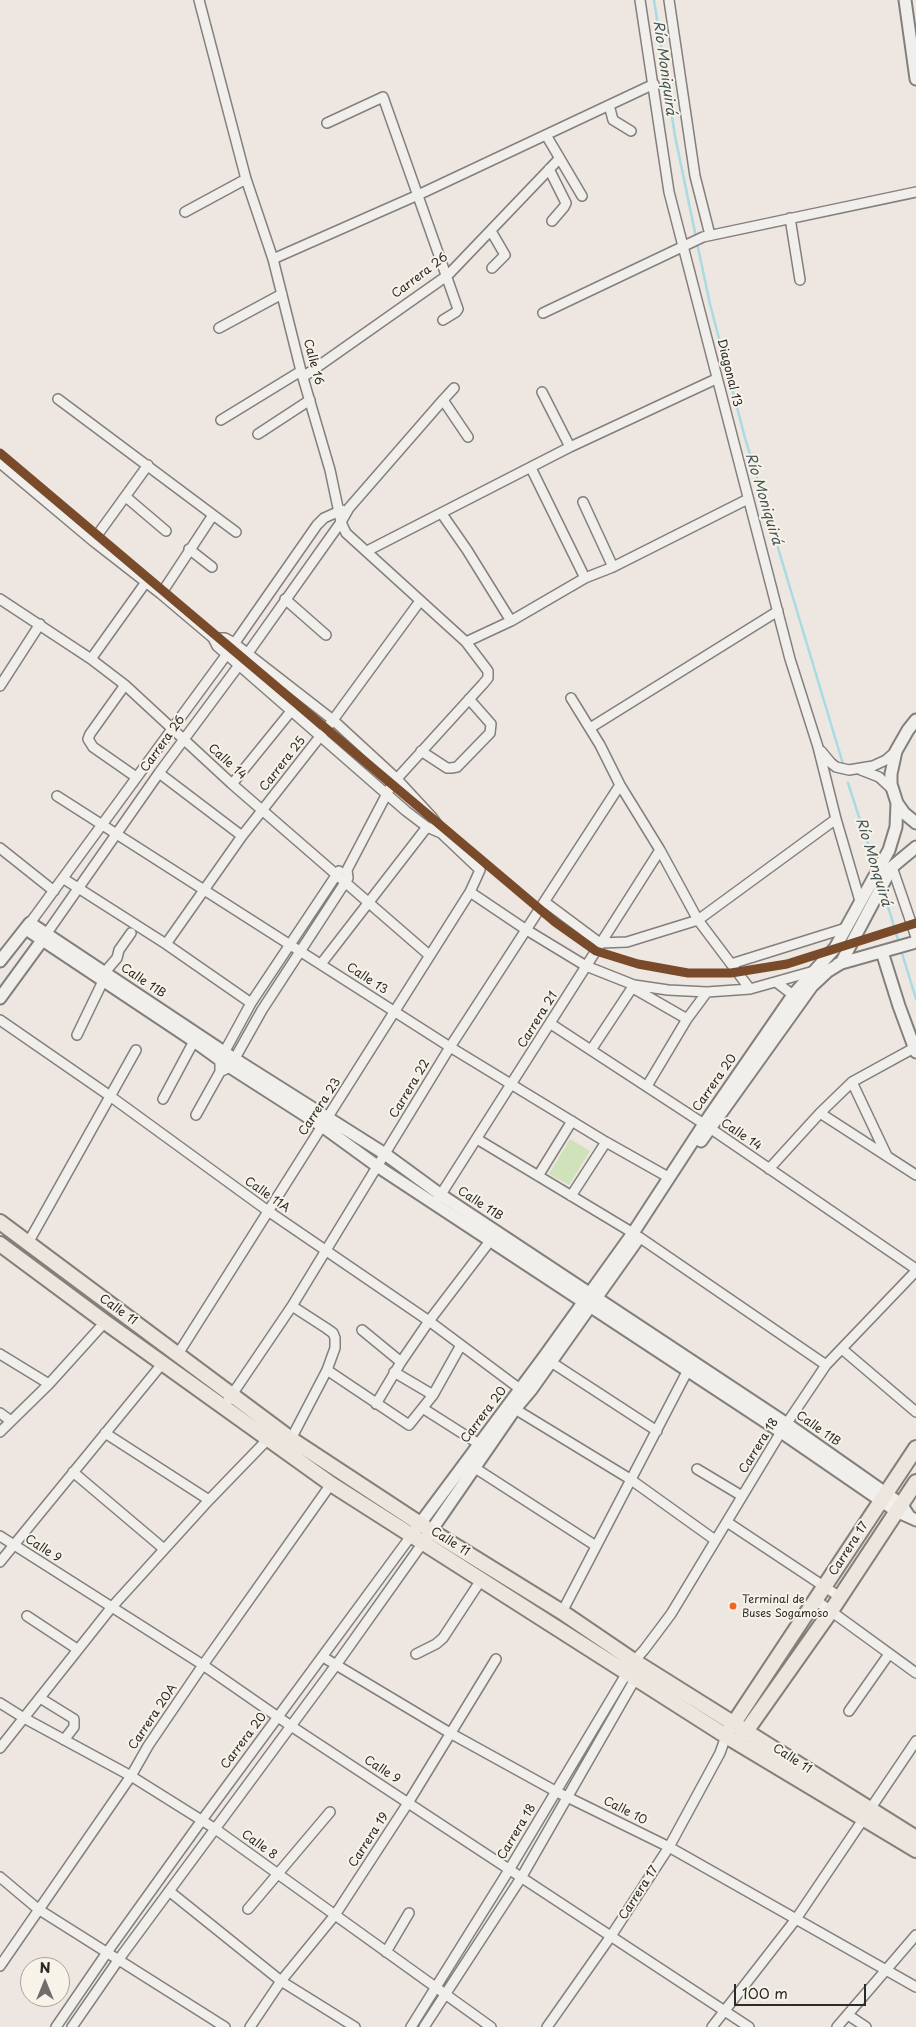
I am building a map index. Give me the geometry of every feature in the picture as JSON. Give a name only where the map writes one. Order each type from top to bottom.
[{"type":"main road","name":"Calle 11","points":[[0,1222],[291,1439],[425,1527],[562,1612],[635,1669],[732,1740],[916,1838]]},
{"type":"main road","name":"Calle 11","points":[[0,1244],[162,1364],[331,1484],[481,1580],[635,1669],[740,1726],[916,1850]]},
{"type":"main road","name":"Carrera 17","points":[[732,1740],[824,1587],[916,1448]]},
{"type":"main road","name":"Carrera 17","points":[[740,1726],[831,1611],[916,1482]]},
{"type":"street","name":"Calle 16","points":[[199,0],[246,179],[273,259],[302,374],[330,470],[341,522],[346,534],[466,642],[483,663],[488,671],[488,678],[469,699]]},
{"type":"street","name":"Diagonal 13","points":[[640,0],[669,192],[687,244],[716,379],[790,658],[818,746],[836,820],[860,901]]},
{"type":"street","points":[[669,0],[695,176],[706,236]]},
{"type":"street","points":[[905,0],[916,79]]},
{"type":"street","points":[[273,259],[418,195],[654,84]]},
{"type":"street","points":[[327,123],[383,97],[448,275],[458,309],[443,320]]},
{"type":"street","points":[[608,105],[613,120],[631,131]]},
{"type":"street","points":[[546,135],[582,196]]},
{"type":"street","name":"Carrera 26","points":[[221,420],[302,374],[448,275],[559,159]]},
{"type":"street","points":[[549,169],[566,203],[552,221]]},
{"type":"street","points":[[185,212],[246,179]]},
{"type":"street","points":[[543,313],[706,236],[916,192]]},
{"type":"street","points":[[790,218],[800,280]]},
{"type":"street","points":[[491,231],[505,255],[492,268]]},
{"type":"street","points":[[219,328],[282,294]]},
{"type":"street","points":[[367,551],[570,447],[716,379]]},
{"type":"street","name":"Carrera 26","points":[[0,998],[159,773],[248,653],[349,508],[454,388]]},
{"type":"street","points":[[542,392],[570,447]]},
{"type":"street","points":[[58,399],[236,532]]},
{"type":"street","points":[[258,434],[310,400]]},
{"type":"street","points":[[443,400],[468,437]]},
{"type":"street","points":[[0,463],[213,638],[216,646],[427,827],[441,833]]},
{"type":"street","points":[[93,541],[148,465]]},
{"type":"street","points":[[531,468],[585,578]]},
{"type":"street","points":[[126,497],[166,531]]},
{"type":"street","points":[[466,642],[511,621],[585,578],[613,567],[748,499]]},
{"type":"street","points":[[583,502],[613,567]]},
{"type":"street","name":"Carrera 26","points":[[2,954],[28,926],[64,879],[317,525],[324,518],[349,508]]},
{"type":"street","points":[[442,514],[467,550],[511,621]]},
{"type":"street","points":[[161,594],[213,515]]},
{"type":"street","points":[[189,549],[212,567]]},
{"type":"street","points":[[91,659],[146,582]]},
{"type":"street","name":"Calle 14","points":[[0,599],[91,659],[124,685],[232,784],[429,955]]},
{"type":"street","points":[[285,599],[326,634]]},
{"type":"street","name":"Carrera 25","points":[[166,944],[242,836],[333,720],[420,601]]},
{"type":"street","points":[[590,728],[778,611]]},
{"type":"street","points":[[0,686],[40,624]]},
{"type":"street","points":[[213,638],[225,638],[234,643],[333,720],[396,778],[438,824],[441,833]]},
{"type":"street","points":[[124,685],[88,739],[93,746],[136,777]]},
{"type":"street","points":[[571,698],[590,728],[620,785],[660,850],[698,920],[750,989]]},
{"type":"street","points":[[196,1116],[226,1062],[348,878],[347,870],[396,778],[469,699],[491,724],[490,733],[457,767],[447,768],[421,751]]},
{"type":"street","points":[[232,784],[292,710]]},
{"type":"street","name":"Carrera 20","points":[[887,870],[894,835],[895,798],[891,774],[896,751],[916,720]]},
{"type":"street","name":"Diagonal 13","points":[[818,746],[826,759],[836,767],[866,771],[879,777],[890,786],[895,798]]},
{"type":"street","points":[[856,770],[879,763],[896,751]]},
{"type":"street","points":[[159,773],[242,836]]},
{"type":"street","name":"Carrera 22","points":[[224,1408],[292,1306],[450,1047],[525,929],[545,902],[620,785]]},
{"type":"street","name":"Calle 13","points":[[56,796],[450,1047],[668,1178]]},
{"type":"street","points":[[895,798],[904,813],[916,823]]},
{"type":"street","points":[[545,902],[600,943],[627,942],[698,920],[836,820]]},
{"type":"street","points":[[321,964],[427,827]]},
{"type":"street","name":"Carrera 23","points":[[178,1354],[470,892],[480,870],[441,833]]},
{"type":"street","name":"Carrera 20","points":[[636,1235],[668,1178],[812,986],[828,971],[841,963],[871,892],[887,870],[916,847]]},
{"type":"street","name":"Carrera 21","points":[[438,1199],[660,850]]},
{"type":"street","points":[[2,853],[54,891]]},
{"type":"street","points":[[226,1062],[251,1003],[339,871],[347,870]]},
{"type":"street","points":[[634,986],[707,992],[750,989],[915,941],[887,870]]},
{"type":"street","points":[[64,879],[166,944],[251,1003]]},
{"type":"street","points":[[470,892],[525,929],[586,966],[634,986],[688,1019]]},
{"type":"street","name":"Carrera 20","points":[[425,1527],[475,1468],[515,1409],[531,1390],[590,1300],[636,1235],[793,995],[835,948],[860,901],[871,892]]},
{"type":"street","name":"Calle 11B","points":[[28,926],[226,1062]]},
{"type":"street","points":[[731,964],[846,928]]},
{"type":"street","points":[[77,1035],[104,977],[117,958],[119,950],[130,933]]},
{"type":"street","points":[[770,1169],[820,1113],[852,1082],[915,1050],[885,951]]},
{"type":"street","name":"Calle 11B","points":[[104,977],[226,1062],[326,1122],[385,1154],[490,1241],[590,1300]]},
{"type":"street","points":[[776,982],[793,995]]},
{"type":"street","points":[[592,1050],[634,986]]},
{"type":"street","points":[[646,1086],[707,992]]},
{"type":"street","name":"Calle 11A","points":[[0,1020],[110,1096],[268,1211],[429,1321],[520,1389]]},
{"type":"street","name":"Calle 14","points":[[551,1024],[707,1126],[916,1270]]},
{"type":"street","points":[[163,1099],[194,1041]]},
{"type":"street","points":[[28,1244],[136,1050]]},
{"type":"street","points":[[852,1082],[887,1157]]},
{"type":"street","points":[[820,1113],[916,1175]]},
{"type":"street","points":[[538,1176],[572,1121]]},
{"type":"street","name":"Calle 11B","points":[[326,1122],[377,1166],[438,1199],[784,1428],[913,1518]]},
{"type":"street","points":[[477,1139],[636,1235],[826,1365]]},
{"type":"street","points":[[571,1196],[606,1142]]},
{"type":"street","points":[[376,1404],[394,1372],[429,1321],[490,1241]]},
{"type":"street","name":"Carrera 18","points":[[424,2027],[521,1878],[569,1797],[644,1650],[671,1614],[784,1428],[826,1365],[916,1270]]},
{"type":"street","name":"Carrera 20","points":[[72,2027],[214,1828],[336,1665],[479,1444],[590,1300]]},
{"type":"street","points":[[291,1439],[327,1370],[335,1348],[336,1338],[333,1333],[292,1306]]},
{"type":"street","points":[[0,1432],[49,1384],[105,1322]]},
{"type":"street","points":[[362,1330],[401,1362]]},
{"type":"street","points":[[327,1370],[409,1425],[424,1409],[461,1346]]},
{"type":"street","points":[[842,1349],[916,1412]]},
{"type":"street","points":[[0,1354],[49,1384]]},
{"type":"street","points":[[550,1362],[657,1431]]},
{"type":"street","points":[[0,1562],[162,1364]]},
{"type":"street","points":[[562,1612],[690,1366]]},
{"type":"street","points":[[394,1372],[433,1395]]},
{"type":"street","points":[[424,1409],[479,1444]]},
{"type":"street","points":[[515,1409],[630,1479],[715,1540]]},
{"type":"street","points":[[0,1413],[11,1421]]},
{"type":"street","points":[[105,1433],[209,1500]]},
{"type":"street","points":[[0,1748],[76,1649],[111,1608],[209,1500],[268,1439]]},
{"type":"street","points":[[475,1468],[596,1546]]},
{"type":"street","points":[[697,1469],[742,1496]]},
{"type":"street","points":[[73,1472],[164,1549]]},
{"type":"street","name":"Carrera 20A","points":[[0,1966],[130,1776],[203,1664],[331,1484]]},
{"type":"street","points":[[727,1522],[840,1597]]},
{"type":"street","name":"Calle 9","points":[[0,1536],[111,1608],[203,1664],[291,1726],[749,2027]]},
{"type":"street","name":"Carrera 20","points":[[56,2027],[202,1820],[323,1657],[416,1540]]},
{"type":"street","points":[[416,1654],[436,1644],[443,1638],[481,1580]]},
{"type":"street","points":[[817,1601],[916,1673]]},
{"type":"street","points":[[27,1616],[76,1649]]},
{"type":"street","points":[[848,1711],[889,1654]]},
{"type":"street","name":"Calle 10","points":[[323,1657],[450,1733],[557,1792],[669,1847],[916,1987]]},
{"type":"street","name":"Carrera 19","points":[[250,2027],[281,1981],[335,1915],[408,1803],[496,1659]]},
{"type":"street","name":"Carrera 18","points":[[411,2027],[635,1669]]},
{"type":"street","points":[[40,1698],[74,1719],[74,1727],[64,1740]]},
{"type":"street","name":"Calle 8","points":[[0,1703],[130,1776],[202,1820],[492,2027]]},
{"type":"street","name":"Carrera 17","points":[[547,2027],[611,1936],[669,1847],[720,1753],[732,1740]]},
{"type":"street","name":"Carrera 17","points":[[720,1753],[732,1740]]},
{"type":"street","points":[[712,2027],[796,1919],[916,1741]]},
{"type":"street","points":[[248,1908],[330,1812]]},
{"type":"street","points":[[0,1877],[38,1909],[108,1951],[224,2027]]},
{"type":"street","points":[[169,1891],[281,1981],[355,2027]]},
{"type":"street","points":[[386,1952],[409,1913]]},
{"type":"street","points":[[837,2027],[916,1935]]},
{"type":"street","points":[[848,2015],[866,2027]]},
{"type":"green space","points":[[570,1139],[590,1151],[569,1185],[549,1174]]},
{"type":"waterway","name":"Río Moniquirá","points":[[654,0],[675,136],[696,237]]},
{"type":"waterway","name":"Río Moniquirá","points":[[697,243],[710,304],[745,438],[843,764]]},
{"type":"waterway","name":"Río Monquirá","points":[[848,783],[875,866]]},
{"type":"waterway","name":"Río Monquirá","points":[[884,893],[899,943]]},
{"type":"waterway","name":"Río Monquirá","points":[[901,950],[916,999]]},
{"type":"transit line","points":[[0,453],[555,922],[596,951],[638,964],[688,973],[731,973],[787,964],[916,923]]},
{"type":"place","name":"Terminal de Buses Sogamoso","points":[[733,1606]]}]
